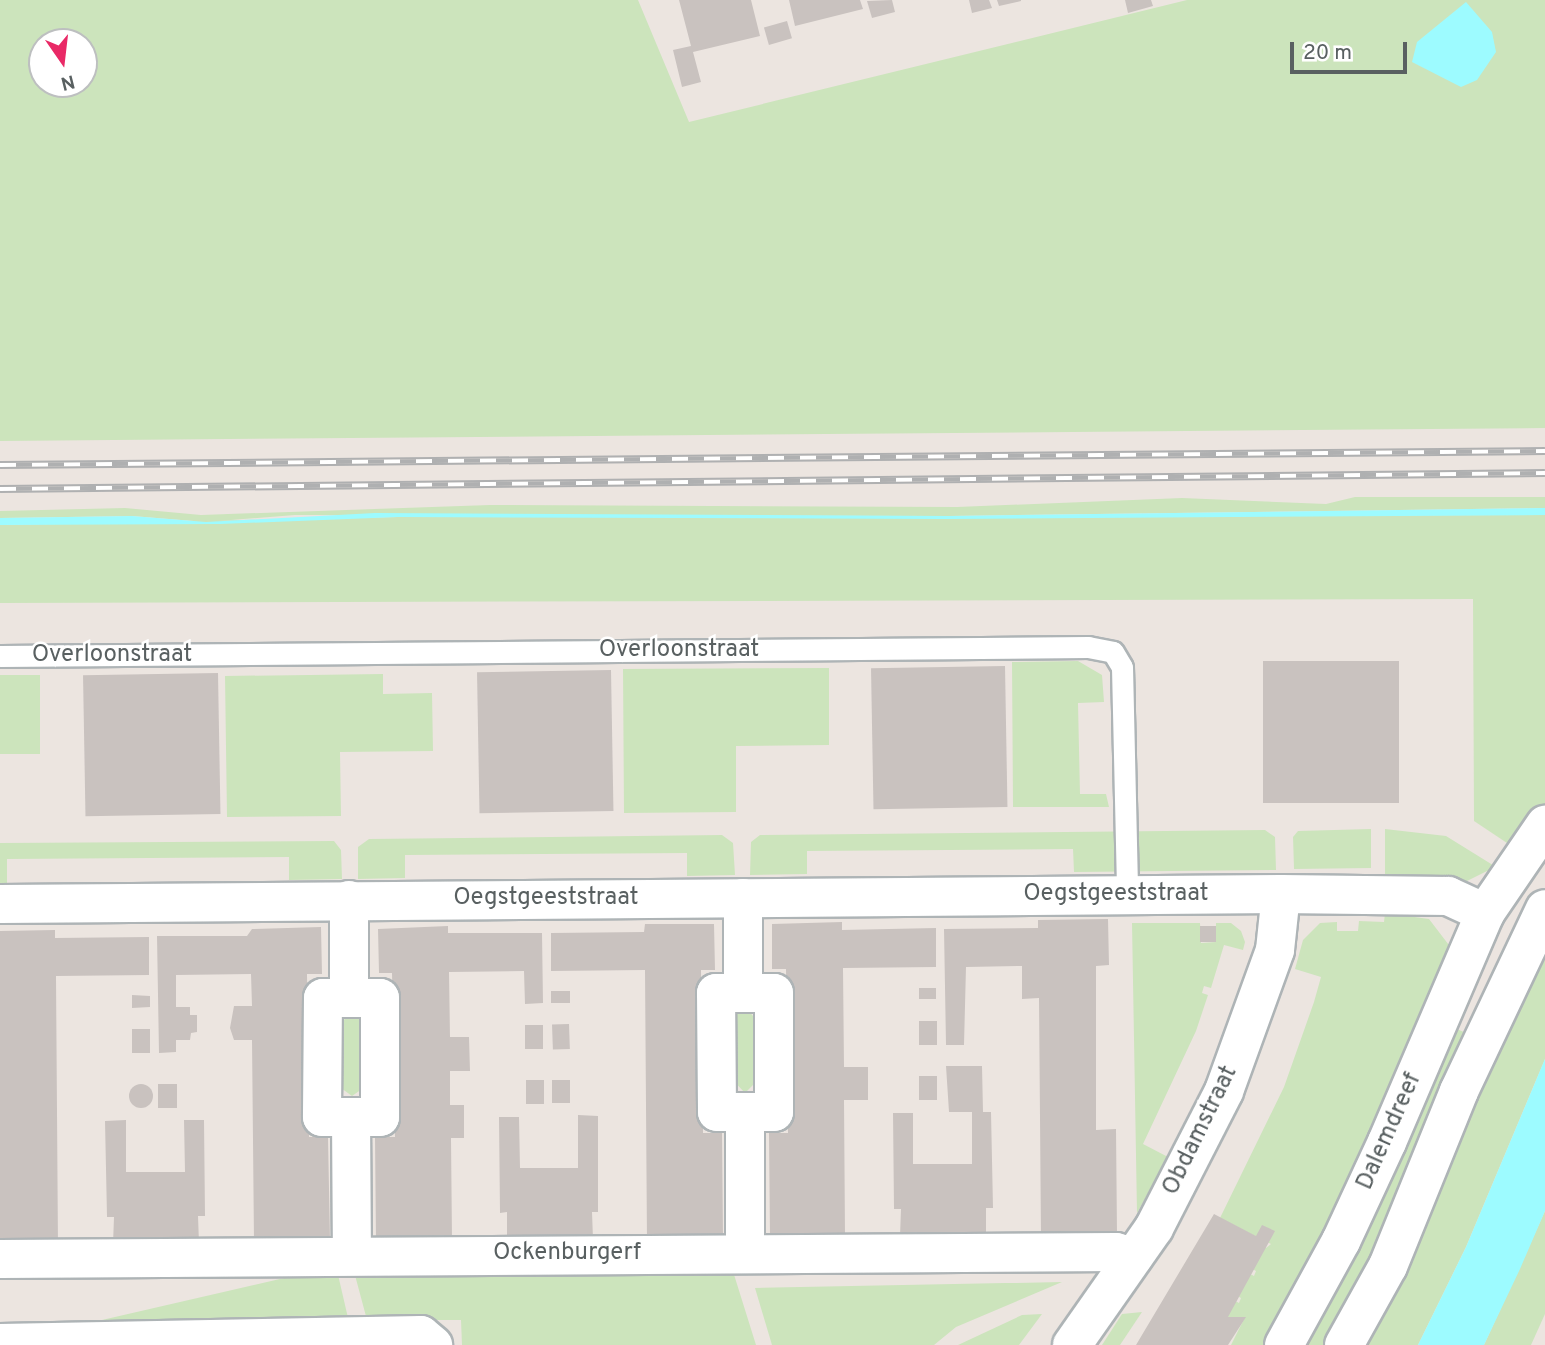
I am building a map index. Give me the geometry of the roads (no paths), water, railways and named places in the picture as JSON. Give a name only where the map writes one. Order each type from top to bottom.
[{"type":"street","name":"Dalemdreef","points":[[1284,1345],[1341,1241],[1388,1142],[1485,914],[1545,825]]},
{"type":"street","name":"Oegstgeeststraat","points":[[0,904],[1281,894],[1448,896],[1485,914]]},
{"type":"street","name":"Obdamstraat","points":[[1072,1345],[1154,1228],[1224,1091],[1275,950],[1281,894]]},
{"type":"street","points":[[743,898],[743,993]]},
{"type":"street","points":[[349,900],[349,998]]},
{"type":"street","name":"Dalemdreef","points":[[1344,1345],[1388,1266],[1459,1091],[1537,922],[1485,914]]},
{"type":"street","points":[[716,993],[774,993],[774,1112],[745,1112],[717,1112],[716,993]]},
{"type":"street","points":[[323,998],[380,998],[380,1117],[351,1117],[323,1117],[323,998]]},
{"type":"street","points":[[745,1112],[745,1253]]},
{"type":"street","points":[[351,1117],[352,1255]]},
{"type":"street","name":"Ockenburgerf","points":[[0,1259],[1116,1252],[1133,1257]]},
{"type":"street","points":[[0,1343],[421,1335],[433,1345]]},
{"type":"lane","name":"Overloonstraat","points":[[0,656],[1088,647],[1113,652],[1122,667],[1126,895]]},
{"type":"water","points":[[1466,2],[1492,32],[1496,52],[1477,80],[1461,87],[1412,62],[1417,42]]},
{"type":"water","points":[[1545,508],[1545,515],[946,519],[398,517],[220,524],[0,525],[0,518],[132,516],[206,522],[375,513],[949,516]]},
{"type":"water","points":[[1545,1059],[1545,1211],[1520,1269],[1484,1345],[1418,1345],[1466,1247]]},
{"type":"railway","points":[[0,465],[1545,451]]},
{"type":"railway","points":[[0,489],[1545,473]]}]
